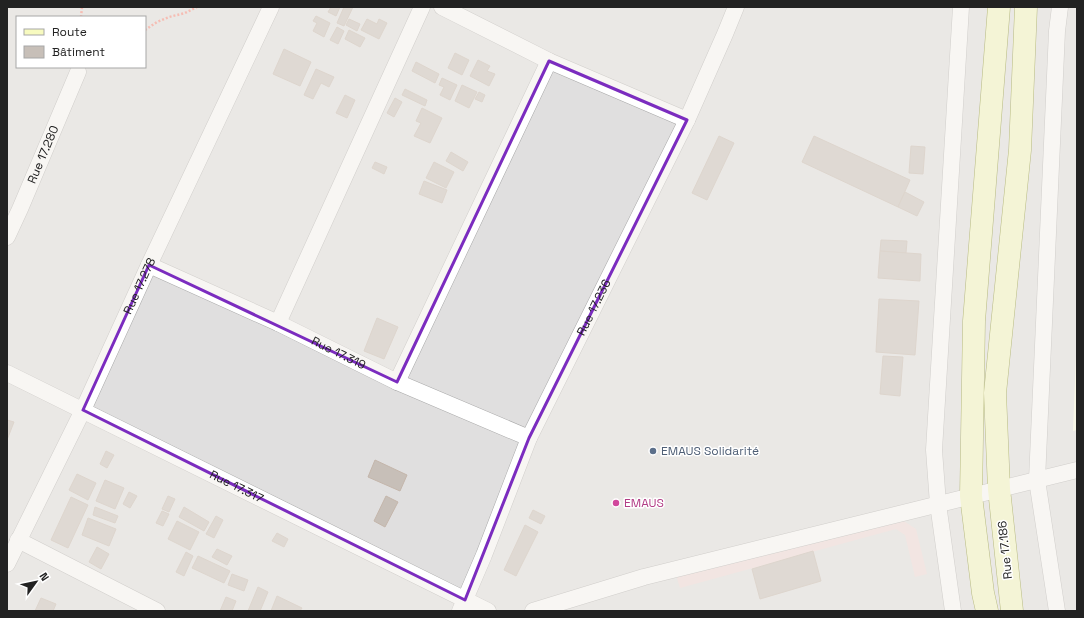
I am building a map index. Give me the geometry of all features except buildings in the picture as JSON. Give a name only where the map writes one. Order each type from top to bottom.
[{"type":"main road","points":[[987,611],[983,593],[971,496],[974,321],[999,7]]},
{"type":"main road","name":"Rue 17.186","points":[[1012,611],[999,489],[995,392],[1020,150],[1026,7]]},
{"type":"street","name":"Rue 17.278","points":[[7,564],[83,410],[149,265],[271,7]]},
{"type":"street","points":[[278,323],[422,7]]},
{"type":"street","points":[[442,7],[549,61],[686,120]]},
{"type":"street","name":"Rue 17.236","points":[[463,605],[529,438],[686,120],[736,7]]},
{"type":"street","points":[[953,611],[938,504],[934,450],[961,7]]},
{"type":"street","points":[[1057,611],[1037,480],[1057,39],[1060,7]]},
{"type":"street","points":[[398,382],[549,61]]},
{"type":"street","name":"Rue 17.280","points":[[7,237],[78,72]]},
{"type":"street","name":"Rue 17.319","points":[[149,265],[278,323],[398,382],[529,438]]},
{"type":"street","name":"Rue 17.317","points":[[7,373],[83,410],[463,605],[488,611]]},
{"type":"street","points":[[533,611],[644,577],[1077,470]]},
{"type":"street","points":[[18,540],[154,610]]},
{"type":"path","points":[[146,29],[157,22],[185,13],[197,7]]},
{"type":"highlighted area","points":[[549,61],[687,120],[529,438],[465,600],[83,410],[149,265],[397,382]]},
{"type":"shaded area","points":[[7,7],[1077,7],[1077,611],[7,611]]},
{"type":"shaded area","points":[[1077,330],[1077,430],[1073,431]]},
{"type":"shaded area","points":[[896,516],[916,529],[927,574],[915,577],[905,535],[896,529],[680,588],[676,575]]},
{"type":"place","name":"EMAUS Solidarité","points":[[653,451]]},
{"type":"place","name":"EMAUS","points":[[616,503]]}]
